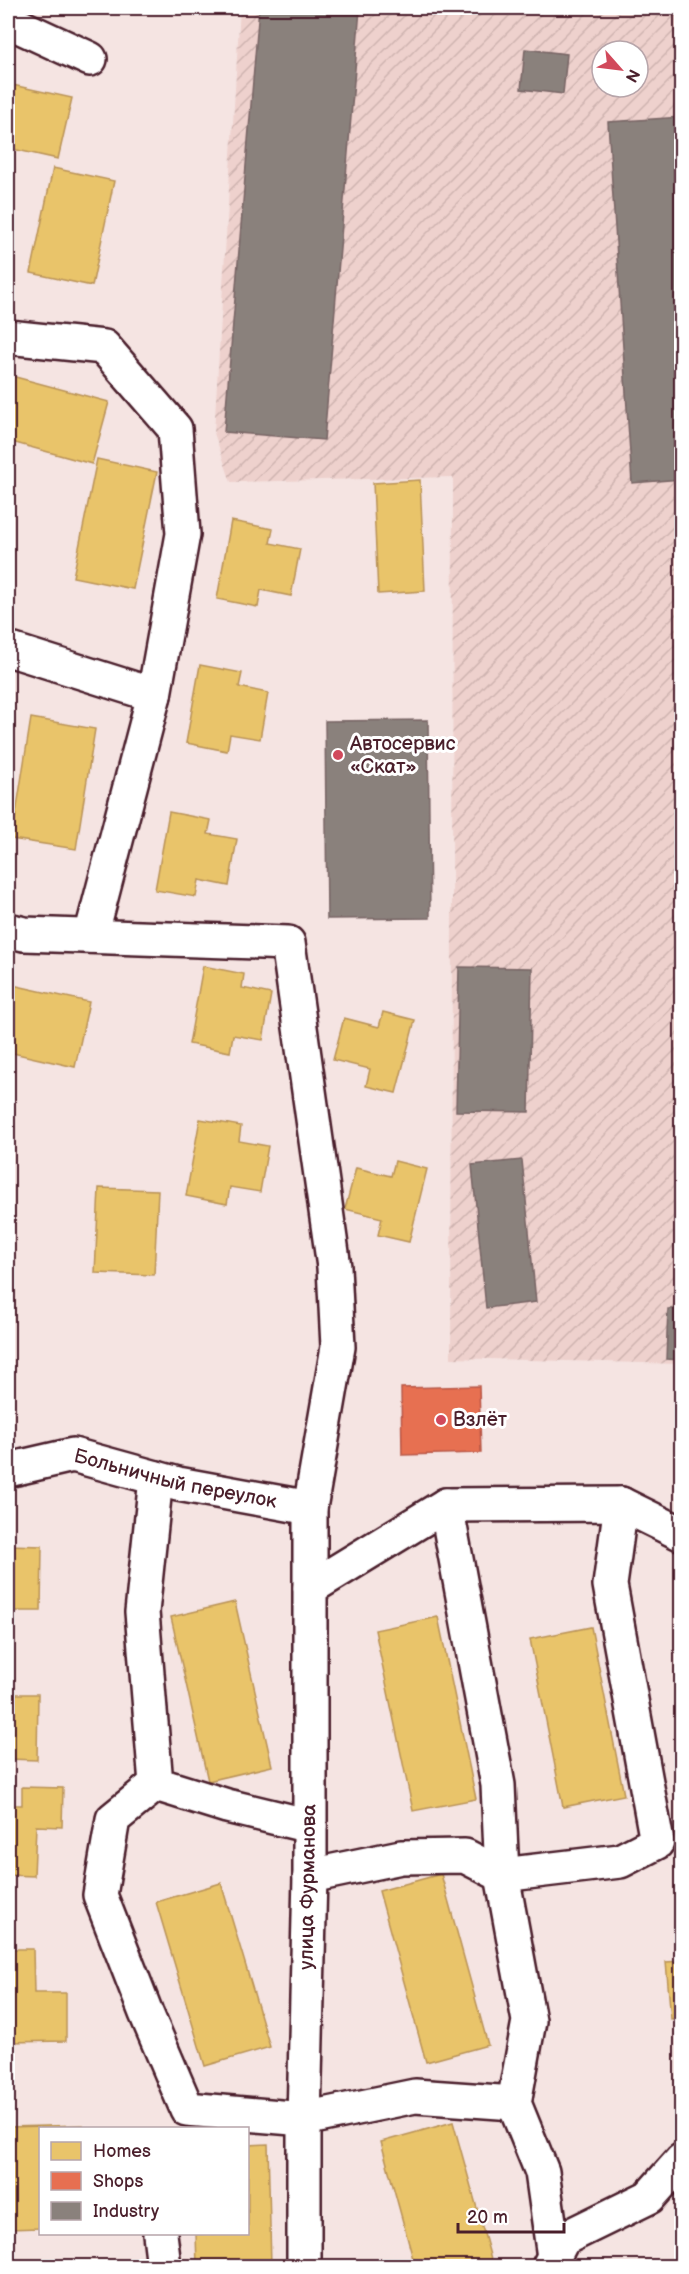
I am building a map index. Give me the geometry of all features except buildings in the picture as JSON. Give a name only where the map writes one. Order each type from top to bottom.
[{"type":"street","points":[[8,21],[90,59]]},
{"type":"street","points":[[8,337],[105,347],[175,429],[183,534],[154,695],[91,936],[24,934],[8,930]]},
{"type":"street","points":[[8,649],[154,695]]},
{"type":"street","name":"улица Фурманова","points":[[91,936],[288,943],[334,1267],[338,1347],[310,1508],[310,1876],[304,2119],[304,2266]]},
{"type":"street","name":"Больничный переулок","points":[[8,1470],[73,1455],[178,1484],[310,1508]]},
{"type":"street","points":[[156,1478],[142,1612],[156,1784]]},
{"type":"street","points":[[310,1876],[400,1857],[465,1856],[502,1875],[620,1861],[669,1844],[610,1585],[621,1504]]},
{"type":"street","points":[[310,1588],[446,1505],[621,1504],[681,1534]]},
{"type":"street","points":[[446,1505],[498,1785],[502,1875],[529,2021],[514,2103],[542,2172],[552,2262]]},
{"type":"street","points":[[156,1784],[227,1806],[310,1826]]},
{"type":"street","points":[[156,1784],[113,1819],[100,1896],[146,2013],[184,2119],[304,2119],[415,2096],[514,2103]]},
{"type":"street","points":[[552,2262],[563,2240],[649,2197],[681,2160]]},
{"type":"street","points":[[160,2235],[164,2266]]},
{"type":"shaded area","points":[[240,8],[681,8],[681,1364],[451,1358],[453,477],[231,482],[214,433]]},
{"type":"place","name":"Автосервис «Скат»","points":[[338,755]]},
{"type":"place","name":"Взлёт","points":[[441,1420]]}]
